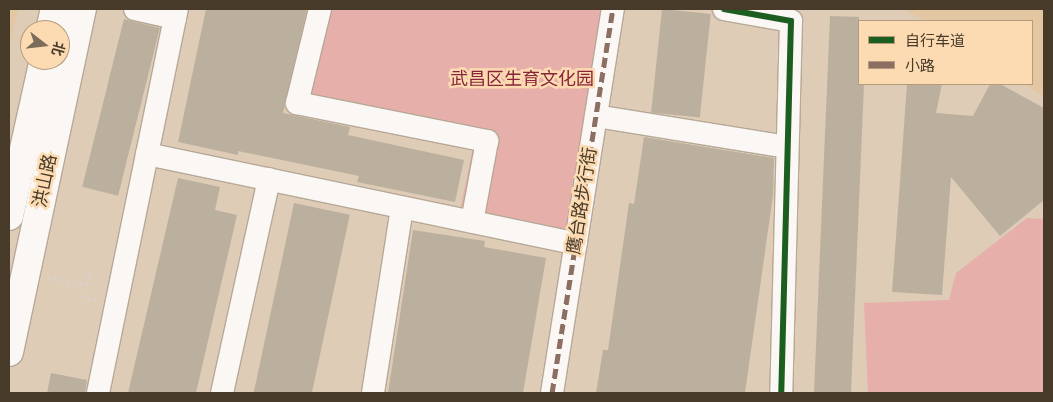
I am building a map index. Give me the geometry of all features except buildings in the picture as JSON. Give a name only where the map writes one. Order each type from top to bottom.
[{"type":"main road","name":"洪山路","points":[[9,352],[82,9]]},
{"type":"main road","name":"洪山路","points":[[9,216],[14,164],[41,70]]},
{"type":"street","points":[[98,393],[176,13],[134,9]]},
{"type":"street","points":[[320,9],[297,103],[487,141],[472,222]]},
{"type":"street","name":"鹰台路步行街","points":[[552,393],[613,9]]},
{"type":"street","points":[[724,9],[791,21],[786,147],[781,393]]},
{"type":"street","points":[[596,116],[786,147]]},
{"type":"street","points":[[147,154],[576,244]]},
{"type":"street","points":[[222,393],[269,179]]},
{"type":"street","points":[[374,393],[402,208]]},
{"type":"path","points":[[26,272],[86,286]]},
{"type":"shaded area","points":[[9,9],[18,9],[9,50]]},
{"type":"shaded area","points":[[905,9],[1044,9],[1044,97],[1026,85],[1033,85],[1033,20],[923,20]]},
{"type":"green space","name":"武昌区生育文化园","points":[[328,9],[606,9],[568,233],[460,210],[476,133],[306,97]]},
{"type":"green space","points":[[1027,218],[1044,219],[1044,393],[868,393],[864,303],[949,300],[956,273]]},
{"type":"marked path","points":[[552,393],[613,9]]},
{"type":"cycle path","points":[[724,9],[791,21],[781,393]]}]
